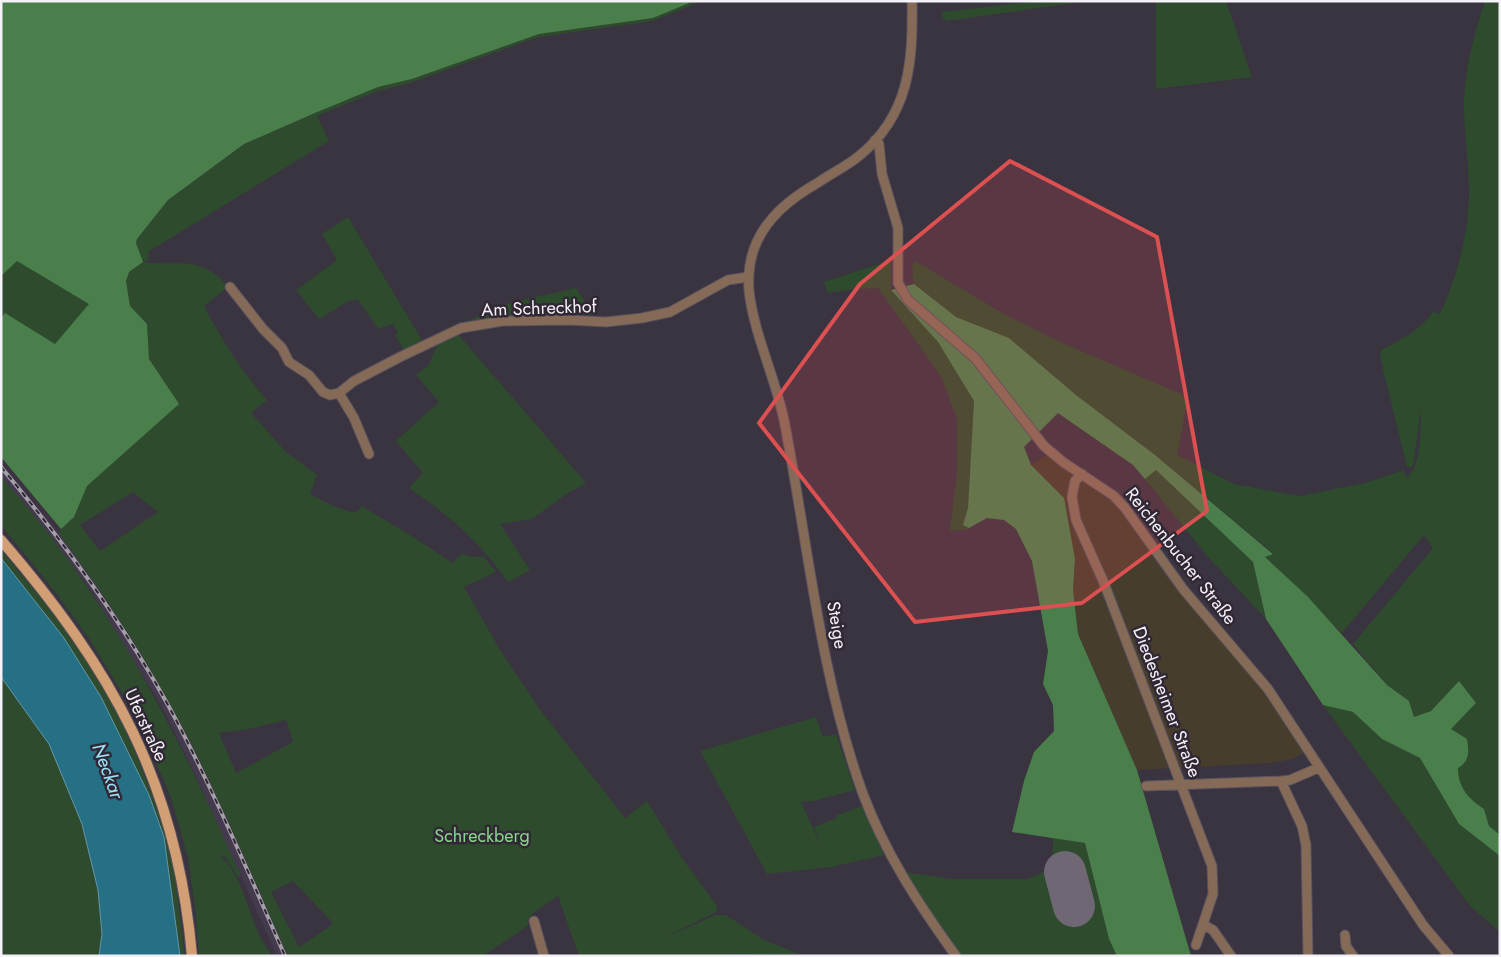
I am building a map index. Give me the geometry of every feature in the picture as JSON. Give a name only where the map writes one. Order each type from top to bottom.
[{"type":"main road","name":"Uferstraße","points":[[1,540],[47,593],[67,622],[112,690],[133,732],[156,785],[170,826],[187,908],[192,956]]},
{"type":"street","name":"Steige","points":[[912,1],[913,45],[907,81],[896,108],[876,140],[859,155],[802,192],[773,217],[760,234],[753,250],[748,277],[752,307],[783,415],[827,661],[851,757],[875,823],[899,872],[956,956]]},
{"type":"street","name":"Reichenbucher Straße","points":[[876,140],[879,144],[882,174],[898,228],[898,283],[908,300],[975,358],[1044,446],[1114,496],[1125,508],[1183,589],[1268,690],[1423,925],[1449,956]]},
{"type":"street","name":"Am Schreckhof","points":[[339,393],[354,381],[461,328],[503,321],[567,320],[606,322],[642,318],[670,312],[728,280],[748,277]]},
{"type":"street","points":[[230,288],[263,329],[282,348],[293,366],[309,375],[325,394],[339,393],[354,418],[369,454]]},
{"type":"street","name":"Diedesheimer Straße","points":[[1082,474],[1075,481],[1072,497],[1076,520],[1104,583],[1208,853],[1213,872],[1213,894],[1196,944]]},
{"type":"street","points":[[1146,786],[1281,781],[1290,780],[1318,768]]},
{"type":"street","points":[[1281,781],[1302,826],[1306,845],[1308,956]]},
{"type":"street","points":[[534,922],[544,956]]},
{"type":"street","points":[[1204,925],[1213,930],[1231,956]]},
{"type":"street","points":[[1345,935],[1346,946],[1353,956]]},
{"type":"highlighted area","points":[[1010,161],[1157,237],[1207,511],[1082,603],[915,622],[759,423],[860,284]]},
{"type":"shaded area","points":[[1047,455],[1112,502],[1129,518],[1264,691],[1304,752],[1293,759],[1272,763],[1137,770],[1078,634],[1073,590],[1075,559],[1043,479],[1031,465]]},
{"type":"shaded area","points":[[1,463],[58,532],[99,587],[171,705],[247,864],[288,956],[277,956],[195,774],[163,709],[91,591],[51,537],[1,477]]},
{"type":"green space","points":[[1,1],[694,1],[653,18],[539,34],[412,79],[378,87],[244,144],[168,200],[137,239],[136,243],[143,262],[129,272],[126,281],[130,306],[147,324],[149,359],[179,404],[87,486],[74,517],[61,529],[1,457],[1,318],[5,313],[55,344],[89,304],[17,261],[1,276]]},
{"type":"green space","name":"Schreckberg","points":[[694,1],[702,1],[653,21],[539,37],[410,83],[378,91],[317,116],[329,141],[148,252],[149,260],[144,262],[199,266],[209,270],[228,287],[204,306],[232,355],[267,400],[251,413],[286,452],[317,475],[310,494],[333,506],[355,513],[362,506],[452,563],[462,554],[473,557],[483,556],[496,572],[464,587],[500,650],[541,711],[625,818],[647,801],[682,858],[717,906],[717,911],[714,913],[660,940],[715,915],[726,915],[764,940],[799,954],[579,956],[558,896],[532,914],[527,922],[529,925],[483,956],[288,956],[217,797],[170,704],[117,616],[58,532],[74,517],[87,486],[113,462],[1,437],[1,256],[23,258],[126,303],[157,393],[174,408],[178,404],[149,359],[147,324],[130,306],[126,281],[129,272],[143,262],[136,243],[137,239],[168,200],[244,144],[378,87],[412,79],[539,34],[653,18]],"holes":[[[133,492],[158,512],[100,551],[80,525]],[[286,720],[293,742],[236,773],[219,733],[249,729]],[[293,881],[331,921],[332,925],[299,947],[271,892]]]},
{"type":"green space","points":[[1039,1],[1088,1],[947,21],[943,18],[941,12]]},
{"type":"green space","points":[[1156,1],[1226,1],[1252,77],[1156,89]]},
{"type":"green space","points":[[1485,1],[1500,1],[1500,835],[1489,826],[1484,809],[1470,800],[1458,781],[1451,729],[1476,703],[1459,681],[1431,711],[1414,717],[1409,701],[1387,685],[1353,644],[1433,548],[1424,535],[1342,633],[1264,557],[1273,553],[1155,455],[1076,395],[1009,338],[956,317],[914,284],[912,268],[915,261],[1004,314],[1058,341],[1188,397],[1177,455],[1234,484],[1300,496],[1365,483],[1404,470],[1406,478],[1411,473],[1418,456],[1421,407],[1414,461],[1412,467],[1407,467],[1380,357],[1381,350],[1416,330],[1433,312],[1440,314],[1457,268],[1465,235],[1469,202],[1464,92],[1474,40]]},
{"type":"green space","points":[[348,217],[423,342],[404,350],[395,335],[398,333],[393,324],[378,329],[358,299],[347,302],[319,319],[296,290],[337,260],[322,234]]},
{"type":"green space","points":[[891,260],[891,290],[938,342],[974,401],[968,508],[963,524],[969,528],[967,530],[950,530],[957,473],[957,418],[941,376],[878,288],[828,293],[824,282]]},
{"type":"green space","points":[[914,284],[956,317],[1009,338],[1076,395],[1155,455],[1273,554],[1265,557],[1308,597],[1387,685],[1409,701],[1414,717],[1431,711],[1459,681],[1476,703],[1451,729],[1467,739],[1467,759],[1458,768],[1460,781],[1469,797],[1484,809],[1489,826],[1500,835],[1500,856],[1459,824],[1420,758],[1382,739],[1353,712],[1323,705],[1266,619],[1253,562],[1156,470],[1145,479],[1133,465],[1058,413],[1024,447],[1031,465],[1064,498],[1075,559],[1073,590],[1078,634],[1137,770],[1191,956],[1117,956],[1109,939],[1085,843],[1012,832],[1024,781],[1034,752],[1054,731],[1053,705],[1043,684],[1048,651],[1032,561],[1016,529],[1004,520],[987,518],[969,528],[963,525],[968,508],[974,401],[938,342],[891,290]]},
{"type":"green space","points":[[576,288],[594,315],[519,316],[458,325],[509,303]]},
{"type":"green space","points":[[457,333],[586,483],[565,495],[532,519],[500,524],[530,570],[508,582],[486,554],[463,530],[438,508],[409,488],[423,473],[396,441],[439,402],[416,375],[428,366],[437,346]]},
{"type":"green space","points":[[1156,470],[1253,562],[1266,619],[1208,557],[1145,479]]},
{"type":"green space","points":[[1,477],[39,522],[74,569],[107,617],[137,667],[192,770],[217,823],[241,876],[238,877],[225,857],[219,855],[232,870],[259,935],[272,956],[199,956],[188,858],[170,794],[127,701],[90,640],[56,593],[1,525]]},
{"type":"green space","points":[[1,550],[62,623],[107,693],[127,731],[166,830],[175,876],[185,956],[180,956],[164,837],[101,697],[64,638],[1,558]]},
{"type":"green space","points":[[1,677],[49,744],[82,824],[98,890],[102,934],[99,956],[1,956]]},
{"type":"green space","points":[[1323,705],[1353,712],[1382,739],[1420,758],[1459,824],[1500,856],[1500,932],[1470,906]]},
{"type":"green space","points":[[816,717],[823,737],[836,734],[855,790],[813,801],[801,802],[821,846],[814,827],[836,818],[835,816],[862,806],[884,855],[831,867],[767,874],[700,751]]},
{"type":"green space","points":[[1053,838],[1085,843],[1109,939],[1117,956],[956,956],[904,872],[951,879],[1028,879],[1052,868]]},
{"type":"water","name":"Neckar","points":[[1,558],[64,638],[101,697],[149,795],[164,837],[180,956],[99,956],[102,934],[98,890],[82,824],[49,744],[1,677]]},
{"type":"runway","points":[[1065,872],[1074,906]]},
{"type":"railway","points":[[1,467],[90,582],[150,673],[215,798],[285,956]]}]
